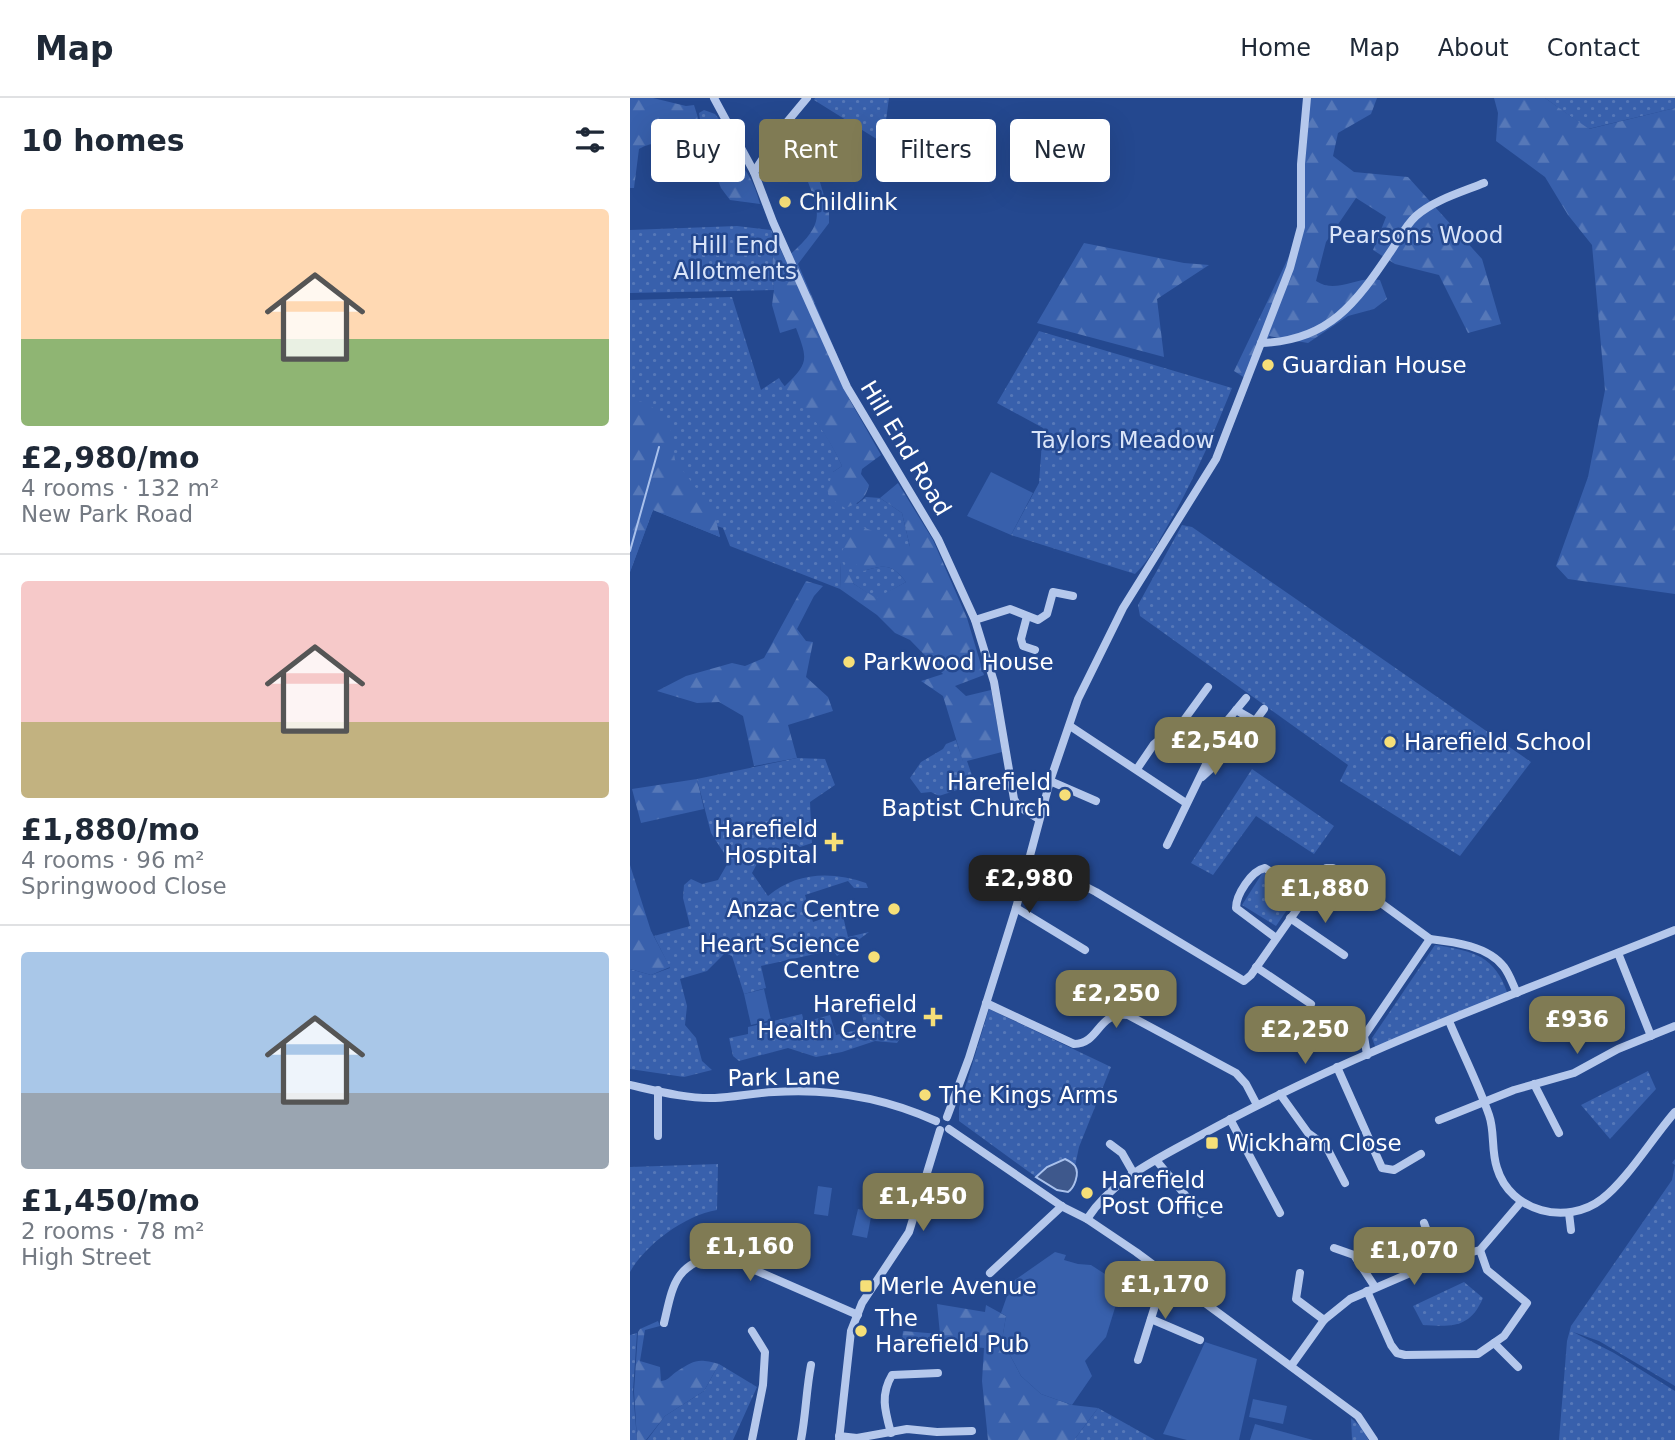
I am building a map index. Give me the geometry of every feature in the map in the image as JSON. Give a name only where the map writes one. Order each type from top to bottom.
[{"type":"street","name":"Hill End Road","points":[[714,98],[754,172],[773,222],[848,387],[938,538],[975,620],[994,682],[1014,799],[1018,806],[1039,819]]},
{"type":"street","points":[[754,172],[787,122],[807,98]]},
{"type":"street","points":[[947,1116],[969,1058],[1016,908],[1039,819],[1078,699],[1123,608],[1216,459],[1290,268],[1301,227],[1301,164],[1307,98]]},
{"type":"street","points":[[1261,343],[1308,334],[1324,327],[1348,309],[1414,218],[1436,203],[1484,183]]},
{"type":"street","points":[[975,620],[1010,609],[1038,620],[1047,614],[1053,592],[1073,596]]},
{"type":"street","points":[[1027,616],[1021,639],[1023,646],[1035,650]]},
{"type":"street","points":[[1137,769],[1154,744],[1184,720],[1208,687]]},
{"type":"street","points":[[1167,845],[1227,721],[1246,698]]},
{"type":"street","points":[[1236,709],[1255,721]]},
{"type":"street","points":[[1197,781],[1238,744],[1264,709]]},
{"type":"street","points":[[1070,726],[1186,803]]},
{"type":"street","points":[[1051,781],[1096,801]]},
{"type":"street","points":[[1030,858],[1096,892],[1244,981],[1322,872],[1326,868],[1333,868],[1430,939],[1472,947],[1493,957],[1503,967],[1517,993]]},
{"type":"street","points":[[1276,938],[1236,908],[1236,901],[1254,872],[1265,868],[1306,895]]},
{"type":"street","points":[[1016,908],[1085,950]]},
{"type":"street","points":[[1290,918],[1344,955]]},
{"type":"street","points":[[1087,1219],[1102,1197],[1134,1174],[1257,1105],[1338,1067],[1675,930]]},
{"type":"street","points":[[1367,1055],[1364,1036],[1430,939]]},
{"type":"street","points":[[1618,953],[1651,1036]]},
{"type":"street","points":[[1256,967],[1311,1004]]},
{"type":"street","points":[[986,1003],[1074,1044],[1089,1040],[1107,1018],[1128,1015],[1236,1073],[1246,1084],[1257,1105]]},
{"type":"street","points":[[1449,1021],[1493,1127],[1496,1167],[1508,1189],[1521,1202],[1543,1211],[1569,1213],[1592,1205],[1604,1197],[1675,1112]]},
{"type":"street","points":[[1439,1120],[1534,1084],[1583,1069],[1618,1049],[1675,1026]]},
{"type":"street","points":[[1338,1067],[1382,1168],[1394,1170],[1422,1154]]},
{"type":"street","points":[[1534,1084],[1559,1133]]},
{"type":"street","name":"Park Lane","points":[[630,1085],[687,1096],[714,1098],[775,1091],[844,1094],[874,1098],[936,1121]]},
{"type":"street","points":[[658,1090],[658,1136]]},
{"type":"street","points":[[1280,1094],[1308,1133],[1326,1146],[1345,1184]]},
{"type":"street","points":[[947,1116],[936,1121],[937,1127],[1087,1219],[1165,1274],[1357,1416],[1374,1440]]},
{"type":"street","points":[[947,1116],[951,1122],[945,1130],[909,1232],[862,1303],[852,1331],[839,1438],[874,1438],[907,1429],[961,1436],[972,1431]]},
{"type":"street","points":[[1230,1119],[1280,1213]]},
{"type":"street","points":[[1110,1144],[1122,1153],[1134,1174]]},
{"type":"street","points":[[1156,1160],[1201,1213]]},
{"type":"street","points":[[1291,1366],[1324,1320],[1350,1299],[1438,1261],[1480,1251],[1521,1202]]},
{"type":"street","points":[[990,1273],[1062,1206]]},
{"type":"street","points":[[1569,1213],[1571,1230]]},
{"type":"street","points":[[1424,1223],[1438,1261]]},
{"type":"street","points":[[1334,1248],[1354,1255],[1371,1289],[1391,1345],[1397,1353],[1405,1355],[1478,1354],[1504,1336],[1527,1303],[1487,1270],[1480,1251]]},
{"type":"street","points":[[664,1323],[674,1282],[679,1273],[718,1254],[858,1315]]},
{"type":"street","points":[[1300,1273],[1296,1299],[1324,1320]]},
{"type":"street","points":[[1138,1360],[1165,1274]]},
{"type":"street","points":[[1151,1319],[1200,1340]]},
{"type":"street","points":[[752,1331],[765,1352],[763,1385],[752,1440]]},
{"type":"street","points":[[1494,1343],[1518,1367]]},
{"type":"street","points":[[801,1440],[808,1406],[805,1394],[811,1366]]},
{"type":"street","points":[[891,1433],[883,1400],[886,1385],[892,1375],[938,1373]]},
{"type":"green space","points":[[630,98],[653,98],[686,106],[694,105],[698,119],[651,119],[651,144],[639,149],[634,188],[630,188]]},
{"type":"green space","points":[[889,98],[886,119],[876,119],[876,139],[862,130],[862,119],[844,119],[814,100]]},
{"type":"green space","name":"Pearsons Wood","points":[[1311,98],[1377,98],[1371,114],[1338,133],[1333,156],[1354,172],[1408,177],[1482,259],[1501,324],[1468,333],[1439,275],[1395,264],[1373,250],[1386,217],[1356,198],[1326,242],[1316,281],[1324,285],[1339,286],[1363,280],[1380,280],[1387,299],[1374,309],[1348,316],[1308,343],[1269,336],[1248,380],[1234,371],[1303,227],[1304,127]]},
{"type":"green space","name":"Pearsons Wood","points":[[1494,98],[1545,98],[1589,129],[1675,108],[1675,594],[1568,579],[1556,566],[1588,477],[1605,390],[1592,245],[1568,215],[1545,177],[1496,141],[1498,113]]},
{"type":"green space","points":[[1545,98],[1675,98],[1675,108],[1588,129]]},
{"type":"green space","points":[[704,110],[715,114],[719,119],[700,119],[699,113]]},
{"type":"green space","points":[[745,171],[760,204],[730,200],[719,182],[745,182]]},
{"type":"green space","points":[[808,182],[820,182],[829,212],[829,223],[798,264],[847,378],[848,397],[881,455],[862,469],[861,474],[869,485],[863,498],[845,508],[830,498],[827,489],[833,472],[842,466],[837,455],[817,424],[784,387],[802,366],[803,347],[796,328],[780,333],[772,305],[774,290],[771,230],[785,259],[810,234],[817,214]]},
{"type":"green space","name":"Hill End Allotments","points":[[737,226],[771,230],[774,290],[630,293],[630,230]]},
{"type":"green space","points":[[1084,243],[1184,263],[1209,265],[1157,299],[1164,357],[1037,323]]},
{"type":"green space","points":[[732,297],[761,390],[779,378],[808,411],[842,466],[833,472],[857,504],[866,497],[880,498],[902,513],[910,547],[863,571],[887,567],[896,571],[906,582],[876,599],[854,584],[841,562],[840,589],[730,546],[723,528],[717,526],[720,537],[653,510],[630,572],[630,300]]},
{"type":"green space","name":"Taylors Meadow","points":[[1039,331],[1232,388],[1186,491],[1153,551],[1135,574],[1011,535],[1039,483],[1043,428],[997,403]]},
{"type":"green space","points":[[647,401],[670,428],[675,460],[714,512],[720,537],[653,510],[630,572],[630,402]]},
{"type":"green space","points":[[991,472],[1033,493],[1011,535],[967,516]]},
{"type":"green space","points":[[898,483],[933,540],[967,618],[984,675],[955,686],[966,696],[991,690],[1002,752],[963,762],[943,696],[921,681],[943,674],[910,640],[895,633],[877,615],[840,589],[841,560],[854,584],[876,598],[906,582],[896,571],[887,567],[863,571],[842,551],[856,524],[910,547],[902,513],[880,498]]},
{"type":"green space","points":[[1182,525],[1192,527],[1531,762],[1460,856],[1340,781],[1348,765],[1140,616],[1138,605]]},
{"type":"green space","points":[[806,581],[823,586],[814,596],[797,629],[806,641],[813,642],[806,677],[828,697],[833,711],[788,725],[797,758],[754,766],[743,716],[719,702],[697,703],[657,691],[686,676],[732,663],[745,666],[764,658]]},
{"type":"green space","points":[[956,740],[975,784],[939,796],[931,792],[921,793],[910,778],[921,762]]},
{"type":"green space","points":[[797,758],[825,759],[835,785],[810,802],[812,843],[800,847],[796,844],[760,858],[752,873],[768,896],[790,882],[815,876],[840,877],[866,883],[868,888],[854,888],[848,881],[805,895],[813,922],[842,912],[848,937],[869,932],[837,956],[833,950],[761,966],[766,988],[744,994],[732,956],[725,953],[707,971],[680,979],[687,1006],[685,1025],[696,1038],[702,1061],[712,1070],[684,1077],[630,1069],[630,969],[651,975],[670,968],[654,936],[690,926],[683,898],[684,885],[691,879],[702,884],[718,880],[729,861],[711,833],[697,779]]},
{"type":"green space","points":[[1252,769],[1334,826],[1314,854],[1256,816],[1213,875],[1191,863]]},
{"type":"green space","points":[[697,779],[704,809],[641,823],[632,789]]},
{"type":"green space","points":[[630,865],[651,931],[670,967],[651,975],[630,969]]},
{"type":"green space","points":[[1263,872],[1298,894],[1276,926],[1242,905]]},
{"type":"green space","points":[[1435,945],[1481,957],[1496,971],[1508,995],[1376,1049],[1372,1038]]},
{"type":"green space","points":[[764,989],[771,1020],[751,1025],[744,994]]},
{"type":"green space","points":[[864,1002],[903,1034],[897,1043],[875,1041],[816,1057],[788,1048],[739,1061],[733,1056],[729,1038],[748,1034],[748,1027],[802,1014],[804,1022],[830,1015],[836,1035],[865,1028],[860,1007]]},
{"type":"green space","points":[[989,1009],[1111,1067],[1079,1147],[1075,1166],[1065,1159],[1036,1177],[959,1121],[959,1108]]},
{"type":"green space","points":[[1648,1071],[1656,1089],[1610,1139],[1581,1105]]},
{"type":"green space","points":[[718,1164],[717,1210],[692,1218],[667,1233],[645,1252],[630,1272],[630,1167]]},
{"type":"green space","points":[[1675,1165],[1675,1386],[1599,1341],[1573,1332],[1614,1353],[1675,1391],[1675,1440],[1559,1440],[1567,1341],[1571,1326],[1672,1180]]},
{"type":"green space","points":[[818,1186],[832,1188],[828,1216],[814,1214]]},
{"type":"green space","points":[[858,1209],[872,1212],[867,1238],[852,1235]]},
{"type":"green space","points":[[1055,1252],[1066,1255],[1064,1260],[1091,1265],[1122,1285],[1106,1337],[1085,1361],[1092,1376],[1072,1405],[1041,1394],[1021,1376],[1002,1340],[1006,1316],[1001,1313],[1012,1282]]},
{"type":"green space","points":[[1464,1282],[1483,1298],[1472,1315],[1459,1324],[1423,1325],[1413,1306]]},
{"type":"green space","points":[[937,1304],[985,1312],[986,1305],[1006,1316],[1002,1340],[1021,1376],[1041,1394],[1072,1405],[1098,1408],[1074,1440],[988,1440],[982,1381],[984,1348],[902,1340],[903,1331],[940,1334]]},
{"type":"green space","points":[[658,1321],[660,1326],[645,1330],[640,1361],[660,1367],[661,1381],[696,1361],[719,1364],[704,1391],[665,1416],[646,1440],[637,1440],[634,1391],[638,1332]]},
{"type":"green space","points":[[637,1333],[633,1391],[637,1440],[630,1440],[630,1335]]},
{"type":"green space","points":[[1205,1342],[1257,1359],[1239,1440],[1187,1440],[1163,1434]]},
{"type":"green space","points":[[719,1364],[757,1387],[733,1440],[647,1440],[665,1416],[704,1391]]},
{"type":"green space","points":[[1253,1399],[1287,1406],[1283,1424],[1249,1417]]},
{"type":"green space","points":[[1098,1408],[1155,1440],[1074,1440]]},
{"type":"green space","points":[[1351,1418],[1363,1429],[1368,1440],[1352,1440]]},
{"type":"green space","points":[[1255,1424],[1313,1440],[1250,1440]]},
{"type":"shaded area","points":[[1065,1159],[1074,1165],[1077,1173],[1068,1192],[1057,1190],[1036,1177],[1047,1167]]},
{"type":"waterway","points":[[630,551],[659,447]]},
{"type":"place","name":"Childlink","points":[[785,202]]},
{"type":"place","name":"Guardian House","points":[[1268,365]]},
{"type":"place","name":"Parkwood House","points":[[849,662]]},
{"type":"place","name":"Harefield School","points":[[1390,742]]},
{"type":"place","name":"Harefield Baptist Church","points":[[1065,795]]},
{"type":"place","name":"Harefield Hospital","points":[[834,842]]},
{"type":"place","name":"Anzac Centre","points":[[894,909]]},
{"type":"place","name":"Heart Science Centre","points":[[874,957]]},
{"type":"place","name":"Harefield Health Centre","points":[[933,1017]]},
{"type":"place","name":"The Kings Arms","points":[[925,1095]]},
{"type":"place","name":"Wickham Close","points":[[1212,1143]]},
{"type":"place","name":"Harefield Post Office","points":[[1087,1193]]},
{"type":"place","name":"Merle Avenue","points":[[866,1286]]},
{"type":"place","name":"The Harefield Pub","points":[[861,1331]]}]
